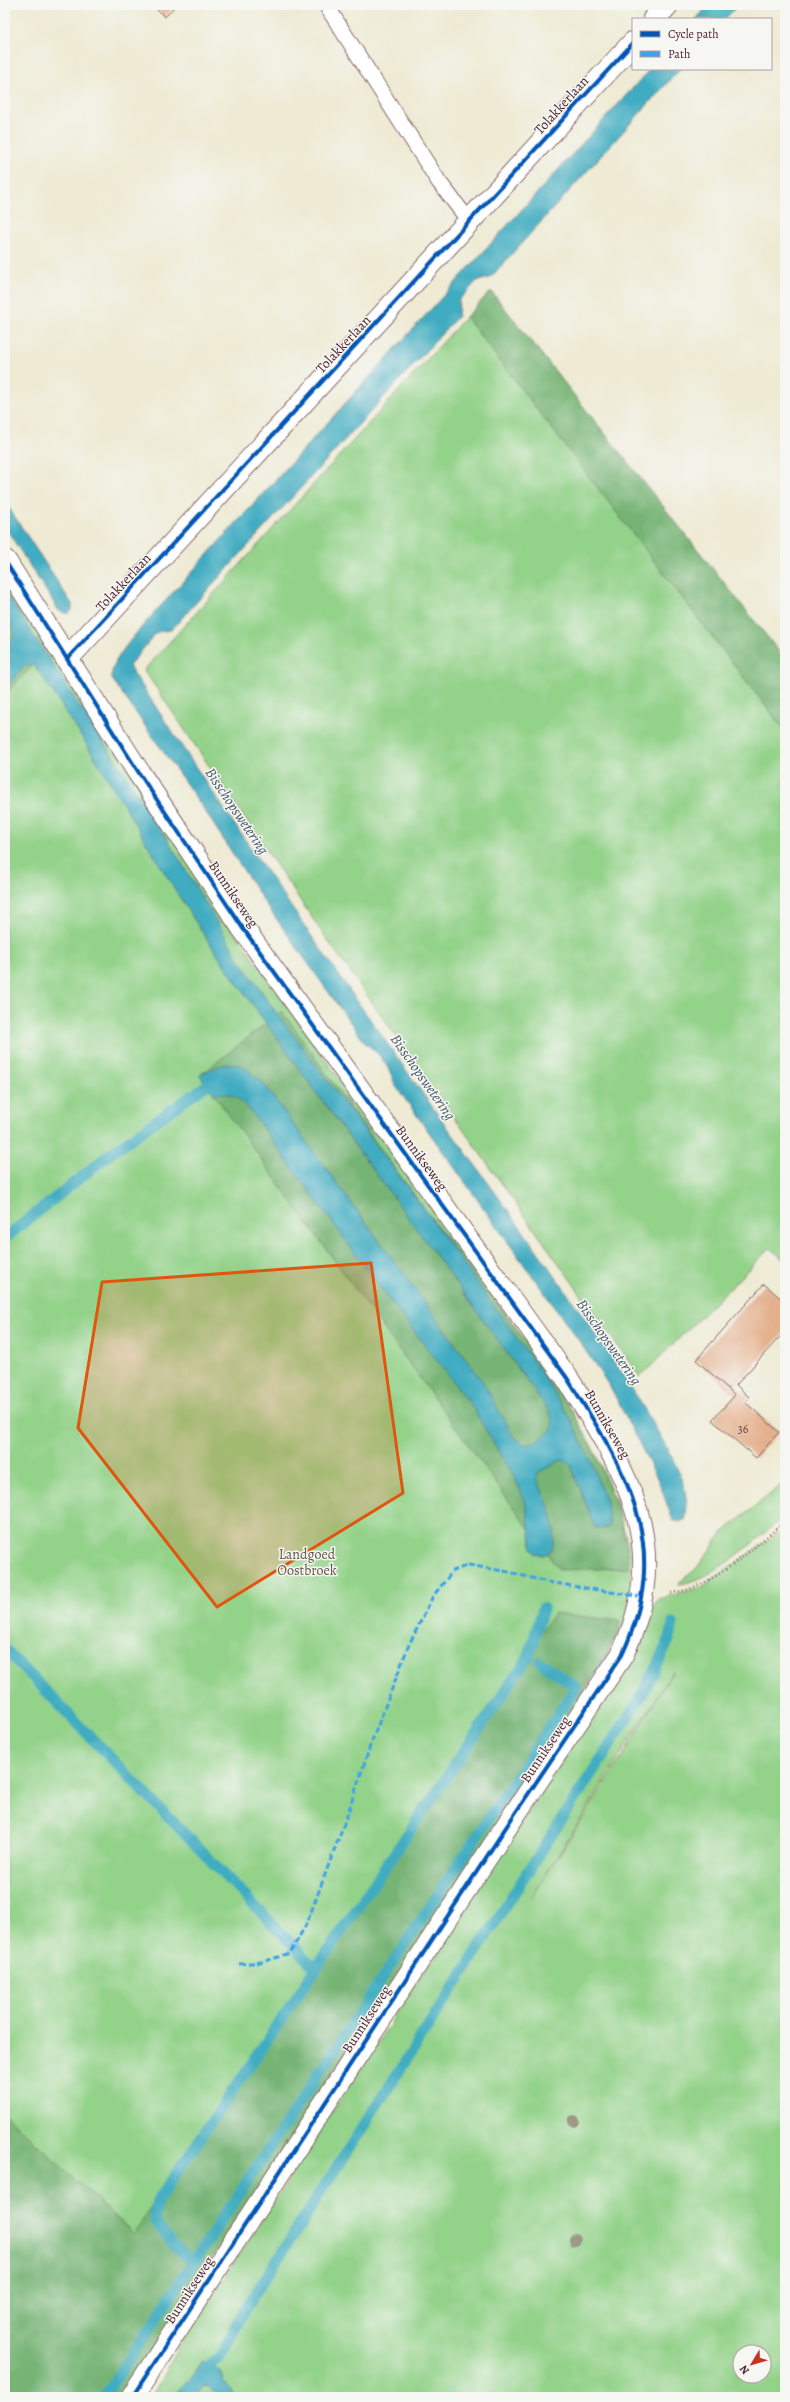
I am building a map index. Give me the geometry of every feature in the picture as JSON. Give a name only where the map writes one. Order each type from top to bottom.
[{"type":"street","points":[[655,18],[667,5]]},
{"type":"street","name":"Tolakkerlaan","points":[[67,659],[632,44]]},
{"type":"street","name":"Bunnikseweg","points":[[5,561],[139,773],[242,927],[567,1378],[593,1418],[624,1475],[636,1506],[643,1536],[645,1561],[643,1597],[635,1627],[622,1655],[514,1815],[132,2397]]},
{"type":"lane","points":[[326,5],[439,182],[470,222]]},
{"type":"path","points":[[643,1597],[678,1593],[700,1584],[718,1574],[785,1522]]},
{"type":"highlighted area","points":[[371,1263],[403,1493],[217,1607],[78,1428],[102,1282]]},
{"type":"green space","points":[[491,291],[785,659],[785,731],[466,317]]},
{"type":"green space","points":[[466,317],[785,731],[785,1261],[770,1248],[640,1377],[321,931],[144,670]]},
{"type":"green space","name":"Landgoed Oostbroek","points":[[5,579],[234,931],[549,1374],[615,1498],[631,1555],[631,1586],[625,1623],[595,1675],[112,2397],[5,2397]]},
{"type":"green space","points":[[5,613],[36,662],[5,695]]},
{"type":"green space","points":[[282,1011],[432,1219],[492,1296],[555,1383],[583,1429],[605,1476],[621,1522],[628,1568],[559,1570],[200,1075]]},
{"type":"green space","points":[[785,1482],[785,1516],[748,1547],[719,1568],[691,1582],[677,1584],[696,1569],[722,1533]]},
{"type":"green space","points":[[785,1528],[785,2397],[194,2397],[204,2386],[211,2387],[222,2372],[202,2361],[191,2379],[174,2397],[154,2397],[156,2388],[181,2344],[621,1670],[658,1599],[702,1587]],"holes":[[[673,1671],[624,1754],[532,1897]]]},
{"type":"green space","points":[[554,1613],[620,1621],[617,1635],[588,1685],[121,2397],[5,2397],[5,2114],[133,2234]]},
{"type":"water","points":[[709,5],[738,5],[726,18],[697,18]]},
{"type":"water","points":[[649,70],[679,70],[490,278],[477,281],[459,300],[458,316],[171,630],[157,632],[129,666],[242,835],[319,946],[436,1112],[545,1262],[601,1342],[648,1414],[679,1473],[686,1497],[687,1509],[685,1520],[673,1521],[659,1482],[612,1390],[579,1341],[395,1085],[384,1061],[365,1043],[267,906],[201,805],[112,679],[112,672],[118,657],[146,622]]},
{"type":"water","points":[[5,502],[72,604],[72,610],[68,614],[59,611],[5,527]]},
{"type":"water","points":[[5,592],[169,842],[241,962],[276,1012],[425,1210],[541,1372],[573,1423],[593,1466],[606,1502],[610,1524],[607,1528],[595,1528],[571,1466],[568,1462],[561,1460],[538,1473],[537,1479],[551,1513],[554,1540],[552,1550],[544,1555],[536,1554],[532,1548],[526,1504],[514,1476],[467,1399],[388,1298],[248,1108],[240,1100],[229,1094],[214,1094],[200,1075],[220,1066],[234,1064],[248,1070],[264,1084],[483,1382],[513,1436],[525,1445],[535,1443],[552,1430],[552,1418],[549,1411],[271,1031],[206,938],[85,742],[34,665],[24,666],[5,688],[5,650],[14,635],[13,629],[5,617]]},
{"type":"water","points":[[202,2361],[222,2372],[225,2382],[237,2397],[219,2397],[209,2386],[204,2386],[194,2397],[174,2397],[191,2379]]},
{"type":"building","points":[[152,5],[176,5],[165,17]]},
{"type":"building","points":[[764,1284],[785,1302],[785,1331],[736,1385],[749,1397],[745,1402],[779,1432],[756,1458],[712,1420],[735,1395],[696,1360]]},
{"type":"waterway","points":[[5,1238],[115,1150],[214,1080],[221,1079]]},
{"type":"waterway","points":[[194,2262],[174,2246],[155,2220],[157,2202],[529,1656],[543,1608]]},
{"type":"waterway","points":[[185,2397],[206,2368],[219,2358],[242,2314],[641,1697],[670,1638],[673,1623]]},
{"type":"waterway","points":[[5,1649],[315,1968]]},
{"type":"waterway","points":[[104,2397],[576,1687],[540,1662]]},
{"type":"marked path","points":[[239,1964],[263,1962],[290,1953],[307,1923],[348,1813],[370,1746],[408,1647],[433,1596],[453,1571],[469,1565],[509,1572],[547,1582],[643,1597]]},
{"type":"cycle path","points":[[67,659],[632,44]]},
{"type":"cycle path","points":[[5,561],[139,773],[242,927],[567,1378],[608,1445],[624,1477],[636,1510],[643,1543],[644,1578],[637,1615],[622,1655],[514,1815],[132,2397]]},
{"type":"water label","name":"Bisschopswetering","points":[[237,811]]},
{"type":"water label","name":"Bisschopswetering","points":[[423,1077]]},
{"type":"water label","name":"Bisschopswetering","points":[[609,1342]]}]
